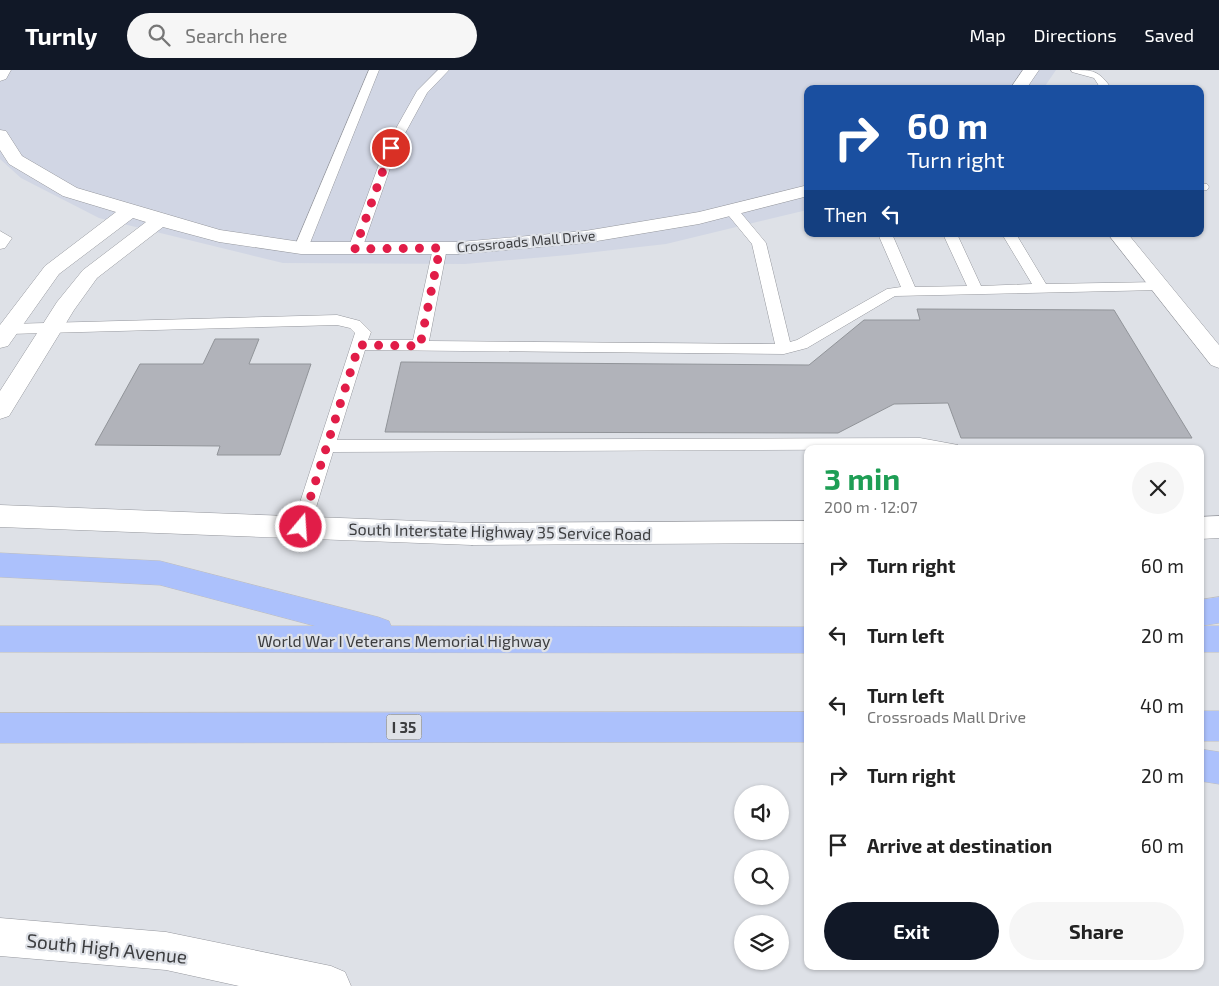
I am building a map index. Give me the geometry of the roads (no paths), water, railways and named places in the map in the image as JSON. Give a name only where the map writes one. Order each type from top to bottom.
[{"type":"highway","points":[[0,566],[160,572],[416,640]]},
{"type":"highway","points":[[1204,612],[1219,610]]},
{"type":"highway","name":"World War I Veterans Memorial Highway","points":[[0,639],[804,640]]},
{"type":"highway","points":[[1204,639],[1219,639]]},
{"type":"highway","points":[[1204,726],[1219,726]]},
{"type":"highway","name":"I 35","points":[[0,728],[804,727]]},
{"type":"highway","points":[[1204,766],[1219,768]]},
{"type":"street","points":[[0,76],[3,70]]},
{"type":"street","points":[[1021,85],[1031,70]]},
{"type":"street","name":"Crossroads Mall Drive","points":[[0,135],[15,160],[70,192],[219,236],[301,248],[440,248],[585,237],[653,227],[731,210],[804,191]]},
{"type":"street","points":[[4,335],[52,270],[130,211]]},
{"type":"street","points":[[0,410],[52,328],[90,274],[160,220]]},
{"type":"street","points":[[1120,237],[1159,286],[1212,342],[1219,360]]},
{"type":"street","name":"South Interstate Highway 35 Service Road","points":[[0,516],[472,534],[804,532]]},
{"type":"street","points":[[1204,528],[1219,527]]},
{"type":"street","name":"South High Avenue","points":[[0,937],[166,951],[331,986]]},
{"type":"lane","points":[[301,248],[374,70]]},
{"type":"lane","points":[[355,249],[391,148],[422,91],[444,70]]},
{"type":"lane","points":[[1076,70],[1098,76],[1104,85]]},
{"type":"lane","points":[[731,210],[758,243],[784,349]]},
{"type":"lane","points":[[0,235],[5,238],[0,245]]},
{"type":"lane","points":[[886,237],[910,291]]},
{"type":"lane","points":[[951,237],[976,290]]},
{"type":"lane","points":[[1011,237],[1042,288]]},
{"type":"lane","points":[[420,346],[440,248]]},
{"type":"lane","points":[[359,345],[784,349],[802,344],[892,292],[1159,286]]},
{"type":"lane","points":[[4,335],[52,328],[337,320],[355,324],[363,332],[301,527]]},
{"type":"lane","points":[[327,446],[926,445]]}]
